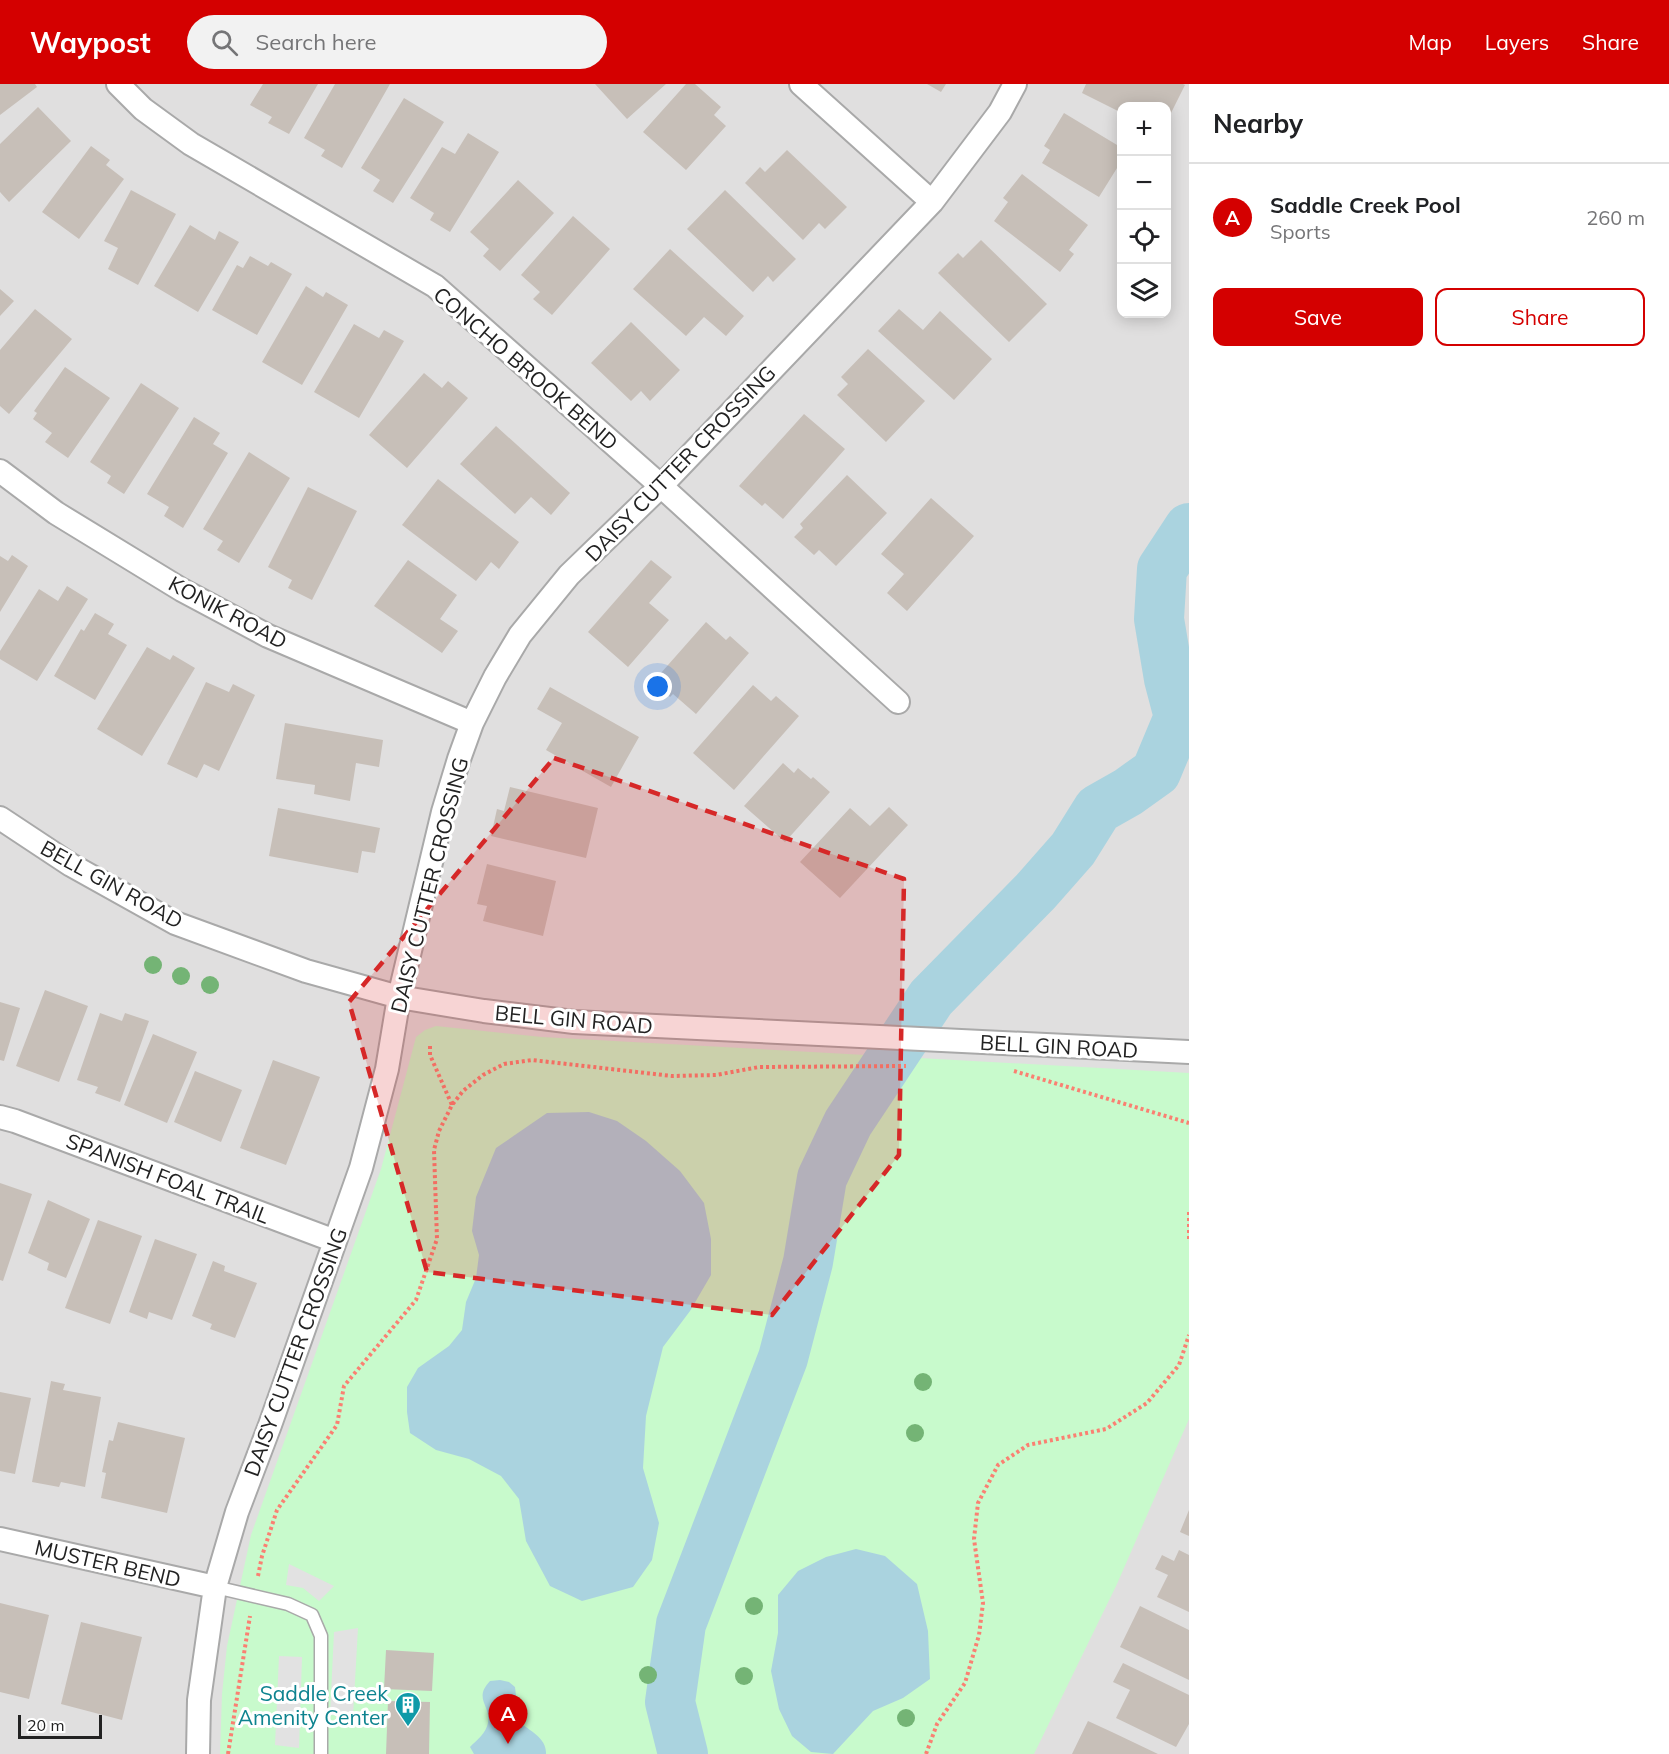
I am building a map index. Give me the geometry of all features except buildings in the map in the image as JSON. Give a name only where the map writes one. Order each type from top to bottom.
[{"type":"street","name":"CONCHO BROOK BEND","points":[[118,84],[143,109],[191,144],[435,286],[661,486],[898,702]]},
{"type":"street","points":[[801,84],[932,202]]},
{"type":"street","name":"DAISY CUTTER CROSSING","points":[[198,1754],[199,1700],[215,1587],[237,1512],[362,1168],[387,1069],[399,997],[443,812],[472,723],[495,677],[527,627],[569,575],[661,486],[932,202],[1000,112],[1015,84]]},
{"type":"street","name":"KONIK ROAD","points":[[0,471],[56,513],[182,590],[258,631],[472,723]]},
{"type":"street","name":"BELL GIN ROAD","points":[[0,818],[71,865],[175,923],[306,972],[399,997],[484,1011],[574,1022],[1189,1052]]},
{"type":"street","name":"SPANISH FOAL TRAIL","points":[[0,1117],[335,1240]]},
{"type":"street","name":"MUSTER BEND","points":[[0,1539],[215,1587]]},
{"type":"lane","points":[[215,1587],[288,1604],[312,1615],[321,1636],[321,1754]]},
{"type":"path","points":[[430,1046],[430,1054],[452,1105]]},
{"type":"path","points":[[258,1577],[262,1556],[277,1510],[337,1425],[344,1386],[416,1300],[437,1239],[434,1150],[439,1131],[452,1105],[463,1091],[483,1075],[504,1064],[532,1060],[672,1076],[716,1075],[759,1067],[908,1066]]},
{"type":"path","points":[[1009,1069],[1189,1123]]},
{"type":"path","points":[[1189,1212],[1189,1240]]},
{"type":"path","points":[[926,1754],[938,1724],[965,1683],[979,1635],[983,1603],[974,1539],[978,1503],[998,1466],[1028,1445],[1106,1429],[1147,1403],[1179,1365],[1189,1335]]},
{"type":"path","points":[[228,1754],[251,1613]]},
{"type":"highlighted area","points":[[554,758],[904,879],[899,1155],[772,1315],[427,1272],[349,1002]]},
{"type":"shaded area","points":[[0,84],[1189,84],[1189,1754],[0,1754]]},
{"type":"shaded area","points":[[289,1564],[334,1586],[319,1601],[303,1588],[286,1585]]},
{"type":"shaded area","points":[[358,1628],[353,1716],[330,1715],[334,1632]]},
{"type":"shaded area","points":[[279,1656],[302,1657],[299,1748],[275,1745]]},
{"type":"green space","points":[[436,1026],[542,1037],[1189,1073],[1189,1419],[1117,1584],[1034,1754],[220,1754],[222,1694],[227,1646],[251,1535],[381,1169],[416,1037]]},
{"type":"water","points":[[589,1112],[617,1121],[646,1141],[680,1171],[704,1203],[711,1239],[711,1275],[690,1311],[663,1347],[646,1416],[643,1468],[659,1523],[652,1560],[633,1587],[582,1601],[550,1586],[526,1541],[519,1499],[501,1476],[469,1459],[436,1450],[410,1433],[407,1387],[418,1368],[449,1346],[462,1330],[466,1302],[476,1278],[479,1255],[472,1231],[476,1197],[496,1148],[547,1113]]},
{"type":"water","points":[[856,1549],[885,1556],[917,1584],[928,1631],[930,1679],[903,1698],[873,1711],[833,1754],[811,1752],[792,1736],[779,1709],[771,1671],[778,1633],[778,1595],[798,1571],[826,1557]]},
{"type":"water","points":[[490,1681],[509,1682],[515,1687],[519,1722],[541,1739],[546,1748],[546,1754],[474,1754],[470,1747],[483,1733],[488,1723],[483,1697],[485,1687]]},
{"type":"waterway","points":[[683,1754],[670,1702],[681,1624],[783,1358],[808,1262],[822,1178],[848,1123],[931,998],[1036,891],[1073,849],[1098,809],[1128,792],[1156,772],[1179,717],[1169,679],[1159,619],[1162,569],[1189,528]]},
{"type":"place","name":"Saddle Creek Amenity Center","points":[[408,1728]]},
{"type":"place","name":"Saddle Creek Pool","points":[[508,1744]]}]
